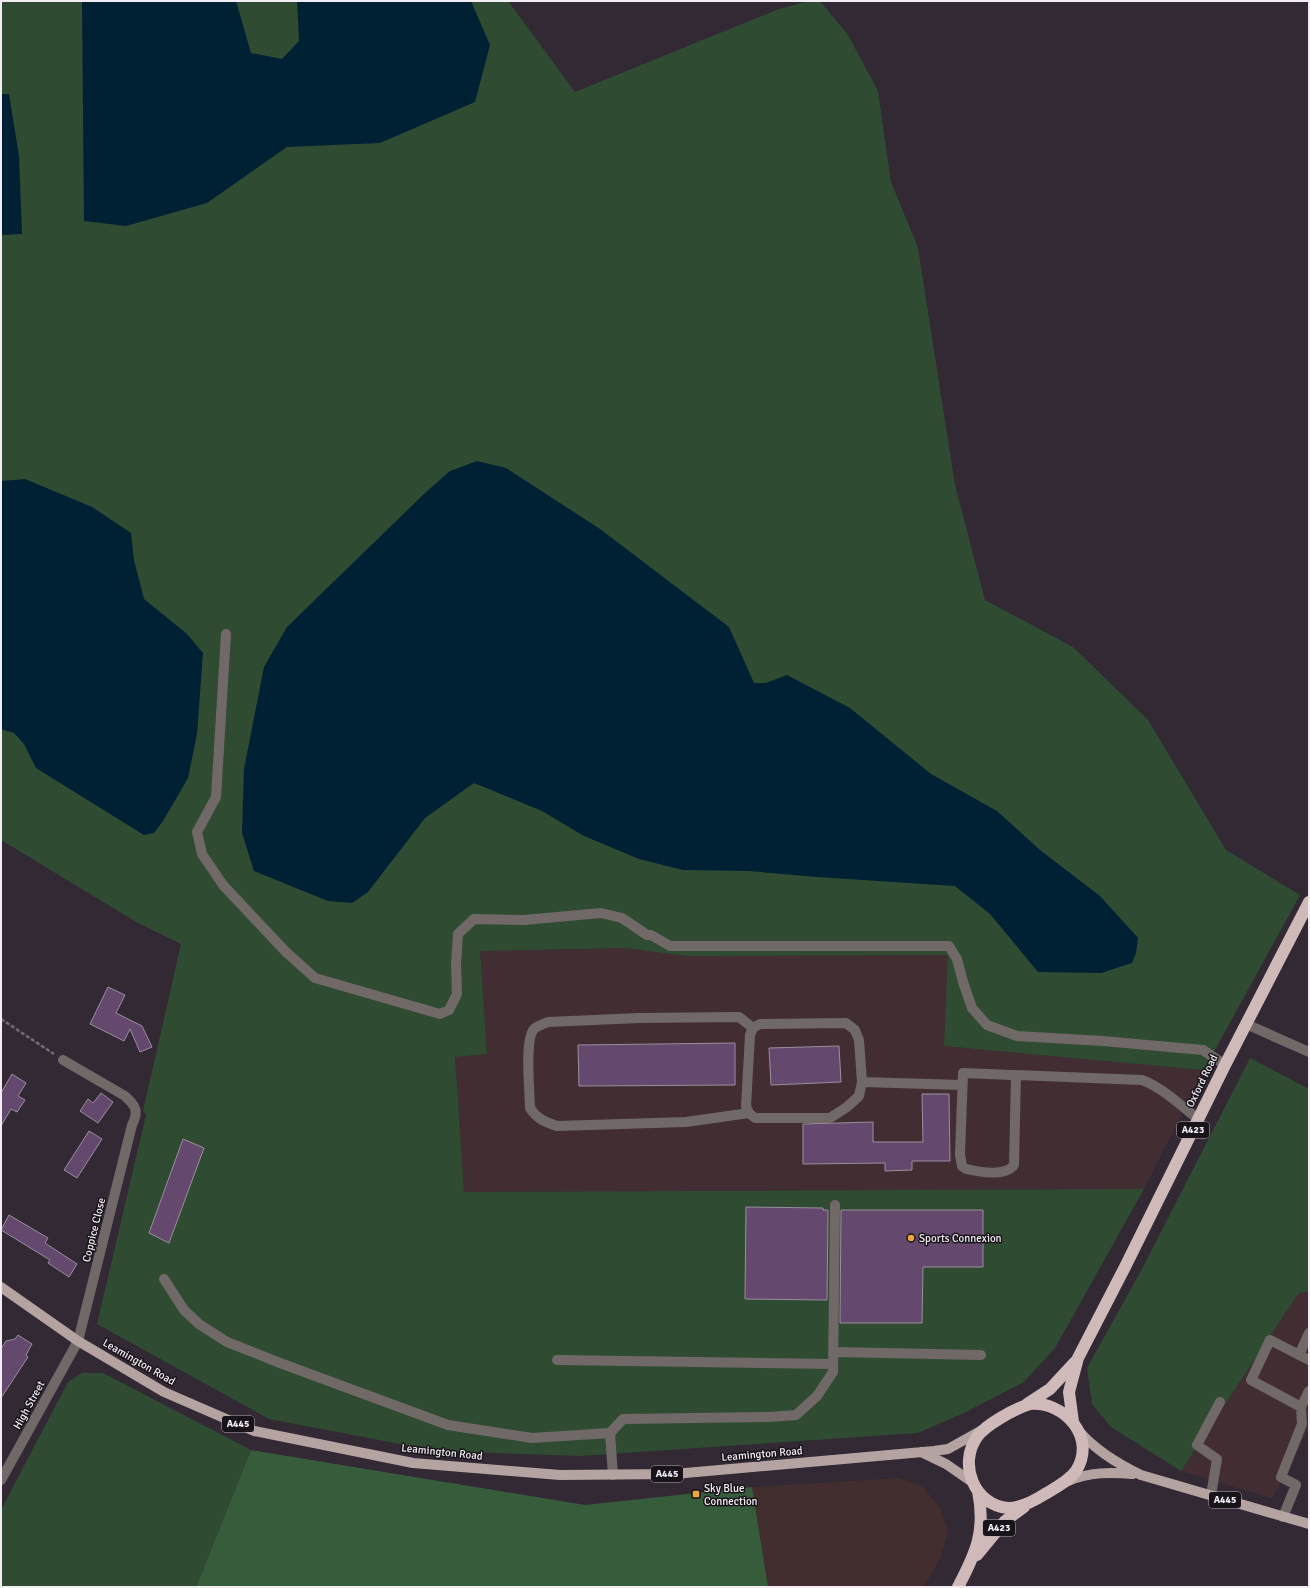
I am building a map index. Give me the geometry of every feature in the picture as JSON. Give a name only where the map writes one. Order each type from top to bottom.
[{"type":"highway","name":"Oxford Road","points":[[1023,1406],[1050,1389],[1062,1378],[1078,1358],[1246,1024],[1306,915],[1309,902]]},
{"type":"highway","name":"Oxford Road","points":[[1076,1426],[1069,1392],[1078,1358]]},
{"type":"highway","points":[[1038,1404],[1054,1407],[1060,1410],[1076,1426],[1081,1440],[1081,1457],[1076,1471],[1064,1482],[1033,1501],[1013,1508],[1006,1508],[996,1505],[985,1498],[975,1487],[968,1472],[969,1454],[977,1436],[985,1428],[1023,1406],[1038,1404]]},
{"type":"highway","name":"A423","points":[[958,1587],[972,1561],[980,1538],[982,1518],[975,1487]]},
{"type":"highway","name":"A423","points":[[972,1561],[1005,1521],[1033,1501]]},
{"type":"main road","name":"Leamington Road","points":[[1,1287],[78,1341],[164,1392],[254,1431],[413,1463],[560,1475],[674,1474],[948,1449],[985,1428]]},
{"type":"main road","name":"A445","points":[[1076,1426],[1089,1442],[1108,1457],[1141,1475]]},
{"type":"main road","points":[[921,1452],[952,1467],[975,1487]]},
{"type":"main road","name":"A445","points":[[1064,1482],[1082,1475],[1095,1473],[1119,1472],[1141,1475],[1309,1524]]},
{"type":"street","points":[[226,634],[216,797],[197,832],[202,854],[223,885],[286,952],[315,978],[440,1014],[449,1010],[457,994],[456,964],[458,934],[474,919],[524,920],[601,913],[622,918],[647,935],[651,935],[670,946],[949,946],[957,958],[972,1008],[988,1025],[1017,1036],[1103,1041],[1203,1050],[1225,1065]]},
{"type":"street","points":[[749,1113],[686,1122],[557,1126],[542,1121],[530,1108],[528,1059],[530,1036],[535,1029],[548,1022],[639,1018],[739,1017],[753,1028]]},
{"type":"street","points":[[846,1023],[855,1030],[859,1040],[862,1082],[859,1096],[847,1107],[830,1118],[754,1118],[749,1113],[746,1106],[750,1035],[753,1028],[760,1024],[846,1023]]},
{"type":"street","points":[[1246,1024],[1309,1052]]},
{"type":"street","name":"Coppice Close","points":[[63,1060],[125,1096],[132,1102],[135,1108],[136,1116],[132,1125],[78,1341]]},
{"type":"street","points":[[1016,1075],[1014,1164],[1006,1171],[966,1169],[962,1166],[960,1154],[963,1073],[1016,1075],[1142,1080],[1153,1084],[1198,1120]]},
{"type":"street","points":[[862,1082],[962,1085]]},
{"type":"street","points":[[164,1280],[184,1310],[199,1324],[227,1342],[448,1425],[532,1438],[610,1433],[623,1419],[769,1417],[796,1415],[817,1396],[833,1372],[835,1205]]},
{"type":"street","points":[[1299,1355],[1309,1333]]},
{"type":"street","points":[[1301,1407],[1251,1380],[1270,1340],[1309,1360]]},
{"type":"street","name":"High Street","points":[[1,1480],[78,1341]]},
{"type":"street","points":[[834,1352],[981,1355]]},
{"type":"street","points":[[557,1360],[833,1364]]},
{"type":"street","points":[[1283,1517],[1296,1485],[1281,1477],[1302,1424],[1301,1407],[1309,1391]]},
{"type":"street","points":[[1211,1495],[1217,1459],[1197,1445],[1220,1402]]},
{"type":"street","points":[[610,1433],[613,1475]]},
{"type":"path","points":[[1,1019],[63,1060]]},
{"type":"shaded area","points":[[625,948],[687,956],[949,955],[944,1046],[1204,1070],[1144,1189],[464,1192],[455,1057],[487,1054],[480,951]]},
{"type":"shaded area","points":[[1309,1291],[1309,1429],[1272,1498],[1181,1471],[1298,1294]]},
{"type":"shaded area","points":[[899,1478],[923,1487],[940,1508],[948,1532],[940,1559],[924,1587],[768,1587],[752,1487]]},
{"type":"green space","points":[[1,1],[508,1],[575,92],[779,9],[809,1],[820,1],[848,35],[878,91],[891,182],[918,248],[955,485],[985,600],[1073,647],[1148,720],[1226,850],[1300,895],[1204,1070],[944,1046],[948,955],[687,956],[625,948],[480,951],[487,1054],[455,1057],[464,1192],[1144,1189],[1055,1348],[1024,1382],[966,1412],[918,1433],[580,1456],[437,1451],[269,1419],[97,1324],[146,1115],[143,1111],[181,944],[138,923],[1,840]]},
{"type":"green space","points":[[1250,1058],[1309,1089],[1309,1291],[1298,1294],[1181,1471],[1111,1427],[1092,1404],[1087,1368],[1142,1269]]},
{"type":"green space","points":[[82,1373],[103,1373],[251,1450],[196,1587],[1,1587],[1,1510],[68,1382]]},
{"type":"green space","points":[[251,1450],[585,1505],[752,1487],[768,1587],[196,1587]]},
{"type":"water","points":[[82,1],[236,1],[251,53],[282,59],[299,41],[297,1],[471,1],[490,45],[475,102],[380,143],[287,147],[207,203],[126,226],[84,221]]},
{"type":"water","points":[[1,94],[9,94],[19,156],[22,234],[1,235]]},
{"type":"water","points":[[477,461],[506,468],[600,529],[729,627],[754,683],[766,683],[787,675],[850,708],[931,774],[997,811],[1040,850],[1100,896],[1138,938],[1136,953],[1132,963],[1101,973],[1038,972],[990,914],[955,886],[749,871],[683,870],[639,859],[584,836],[542,811],[474,783],[425,818],[368,892],[352,903],[328,901],[254,871],[242,833],[244,769],[264,667],[287,627],[424,494],[450,471]]},
{"type":"water","points":[[25,479],[92,507],[131,533],[134,560],[144,599],[187,634],[203,653],[197,734],[188,778],[163,821],[154,833],[144,835],[36,768],[24,744],[14,733],[1,729],[1,481]]},
{"type":"building","points":[[108,987],[125,995],[116,1013],[142,1026],[152,1047],[140,1052],[130,1029],[124,1041],[90,1024]]},
{"type":"building","points":[[735,1043],[735,1085],[579,1086],[578,1045]]},
{"type":"building","points":[[839,1046],[841,1082],[771,1085],[769,1048]]},
{"type":"building","points":[[12,1074],[26,1083],[18,1096],[25,1100],[17,1112],[11,1109],[1,1126],[1,1093]]},
{"type":"building","points":[[101,1093],[113,1102],[98,1123],[80,1111],[88,1099],[93,1103]]},
{"type":"building","points":[[922,1094],[949,1094],[950,1161],[912,1161],[912,1170],[885,1171],[885,1163],[803,1164],[803,1124],[873,1122],[873,1142],[923,1142]]},
{"type":"building","points":[[89,1131],[102,1139],[77,1178],[64,1170]]},
{"type":"building","points":[[183,1139],[204,1148],[169,1243],[149,1233]]},
{"type":"building","points":[[746,1207],[823,1208],[823,1210],[828,1210],[827,1300],[745,1299]]},
{"type":"building","name":"Sports Connexion","points":[[841,1210],[983,1210],[983,1267],[923,1267],[922,1323],[840,1323]]},
{"type":"building","points":[[9,1215],[48,1238],[45,1243],[77,1264],[69,1277],[48,1263],[50,1260],[1,1230]]},
{"type":"building","points":[[18,1335],[32,1344],[26,1355],[28,1357],[1,1398],[1,1349],[6,1341],[15,1339]]},
{"type":"place","name":"Sports Connexion","points":[[911,1238]]},
{"type":"place","name":"Sky Blue Connection","points":[[696,1494]]}]
